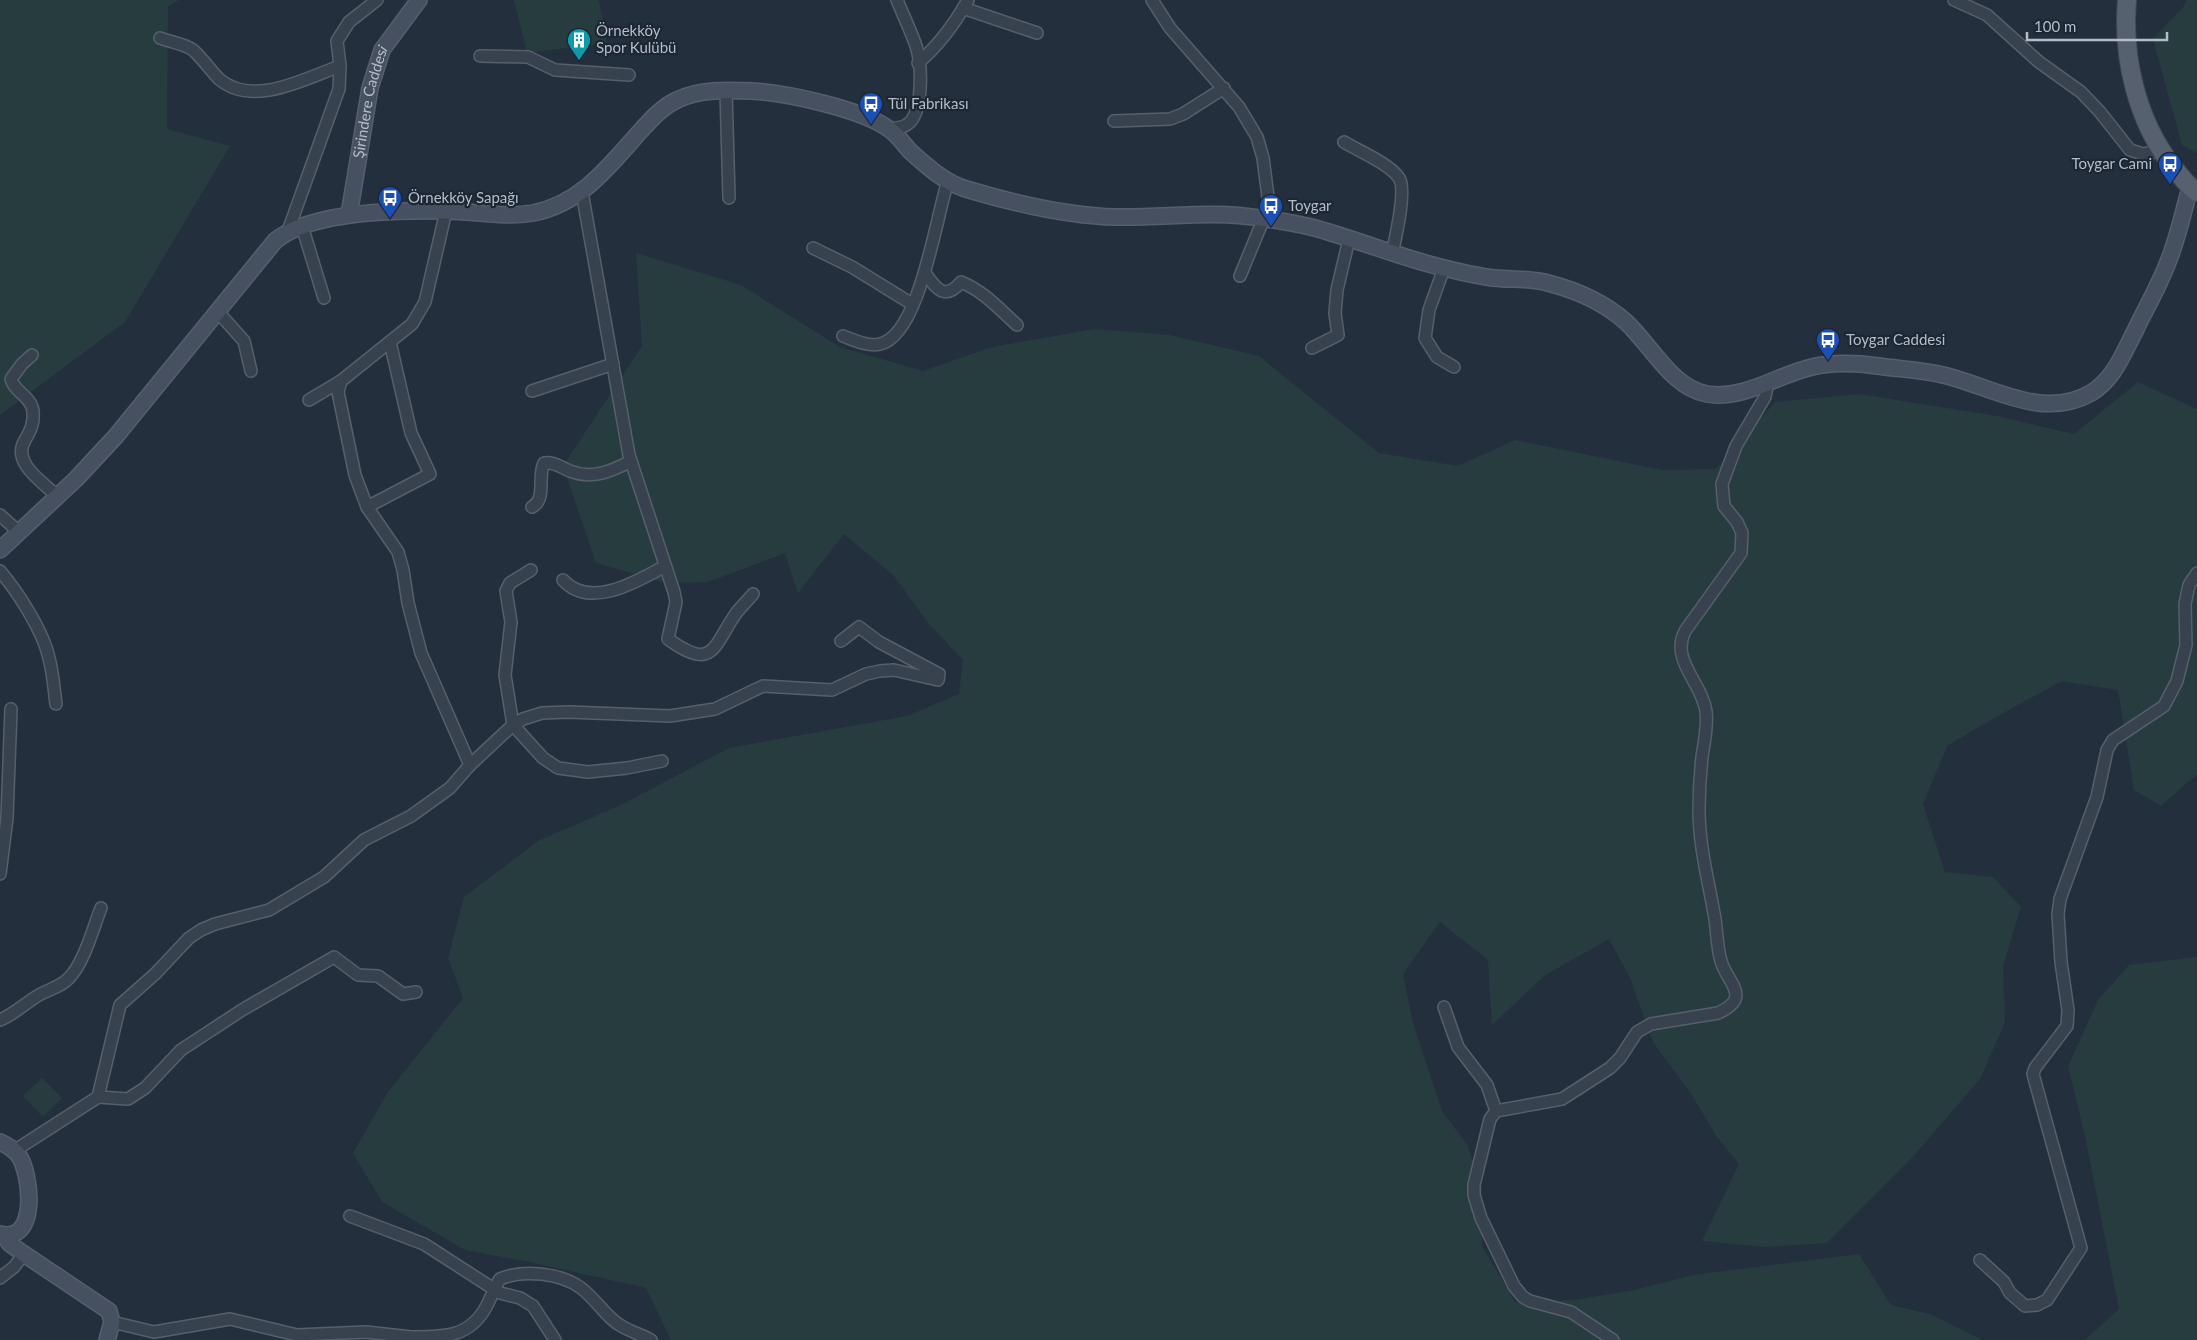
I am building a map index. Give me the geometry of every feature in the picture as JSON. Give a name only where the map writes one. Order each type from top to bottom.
[{"type":"main road","name":"Şirindere Caddesi","points":[[349,215],[370,88],[382,50],[419,0]]},
{"type":"main road","points":[[0,550],[76,479],[116,436],[275,241],[295,228],[349,215],[446,211],[504,215],[526,214],[553,208],[582,192],[595,182],[652,118],[666,106],[687,96],[726,90],[760,91],[803,99],[862,115],[890,129],[914,154],[958,187],[1007,201],[1113,217],[1225,214],[1267,219],[1302,225],[1392,254],[1444,268],[1490,278],[1545,282],[1590,298],[1616,314],[1630,325],[1677,380],[1695,391],[1724,395],[1744,391],[1813,367],[1846,363],[1947,376],[2006,396],[2031,402],[2056,403],[2085,396],[2102,385],[2115,369],[2156,290],[2173,250],[2193,190],[2160,151],[2142,113],[2130,68],[2125,19],[2127,0]]},
{"type":"main road","points":[[0,1142],[14,1151],[24,1167],[29,1208],[22,1228],[11,1234],[2,1235]]},
{"type":"main road","points":[[2,1235],[10,1244],[108,1311],[112,1322],[106,1340]]},
{"type":"street","points":[[324,298],[295,228],[339,89],[340,66],[337,41],[340,34],[359,12],[376,0]]},
{"type":"street","points":[[890,129],[902,128],[910,122],[916,113],[920,79],[917,48],[897,0]]},
{"type":"street","points":[[1152,0],[1170,28],[1239,107],[1257,137],[1263,158],[1267,219],[1240,276]]},
{"type":"street","points":[[1956,1],[1975,8],[2000,25],[2039,62],[2081,92],[2100,112],[2130,150],[2143,154],[2160,151]]},
{"type":"street","points":[[918,63],[927,56],[965,4],[1037,33]]},
{"type":"street","points":[[160,38],[192,49],[220,79],[234,88],[264,91],[274,89],[340,66]]},
{"type":"street","points":[[480,56],[528,57],[555,70],[630,76]]},
{"type":"street","points":[[1114,121],[1170,119],[1183,114],[1224,88]]},
{"type":"street","points":[[726,90],[729,198]]},
{"type":"street","points":[[1344,142],[1384,166],[1398,176],[1401,182],[1400,216],[1392,254]]},
{"type":"street","points":[[843,336],[868,344],[880,344],[904,324],[925,273],[940,203],[948,181]]},
{"type":"street","points":[[582,192],[631,461],[676,602],[668,639],[694,654],[710,652],[718,644],[737,612],[753,594]]},
{"type":"street","points":[[309,400],[340,382],[412,324],[425,302],[446,211]]},
{"type":"street","points":[[1312,348],[1338,335],[1335,313],[1337,290],[1350,239]]},
{"type":"street","points":[[813,248],[852,267],[912,304]]},
{"type":"street","points":[[1444,268],[1429,310],[1425,338],[1437,357],[1454,367]]},
{"type":"street","points":[[925,273],[938,290],[950,291],[960,282],[968,285],[988,297],[1017,325]]},
{"type":"street","points":[[218,312],[244,341],[251,371]]},
{"type":"street","points":[[367,507],[430,474],[411,432],[390,342]]},
{"type":"street","points":[[32,355],[22,364],[11,379],[12,384],[30,400],[33,410],[32,431],[22,447],[22,459],[57,496]]},
{"type":"street","points":[[532,391],[613,364]]},
{"type":"street","points":[[340,382],[338,392],[355,475],[367,507],[398,552],[403,570],[408,604],[421,653],[470,765]]},
{"type":"street","points":[[1613,1340],[1570,1312],[1530,1301],[1523,1297],[1514,1286],[1481,1218],[1474,1195],[1474,1185],[1490,1119],[1496,1111],[1562,1099],[1610,1068],[1642,1028],[1651,1024],[1718,1012],[1727,1008],[1736,999],[1736,989],[1720,960],[1699,829],[1700,774],[1706,724],[1705,706],[1701,693],[1683,660],[1680,646],[1685,631],[1741,553],[1742,533],[1737,522],[1724,506],[1722,484],[1736,446],[1765,397],[1768,382]]},
{"type":"street","points":[[532,507],[537,504],[540,497],[541,468],[544,463],[550,462],[572,472],[594,476],[616,469],[631,461]]},
{"type":"street","points":[[0,515],[19,532]]},
{"type":"street","points":[[563,580],[573,588],[596,593],[634,583],[665,566]]},
{"type":"street","points":[[531,570],[510,583],[506,591],[510,622],[505,675],[513,726],[543,758],[558,768],[588,772],[627,768],[662,761]]},
{"type":"street","points":[[0,571],[9,581],[31,616],[49,657],[56,704]]},
{"type":"street","points":[[1980,1260],[2004,1282],[2010,1293],[2025,1306],[2048,1300],[2081,1248],[2033,1074],[2035,1068],[2066,1026],[2068,1010],[2061,962],[2058,914],[2060,899],[2097,797],[2107,750],[2113,740],[2164,706],[2177,681],[2186,645],[2185,604],[2189,585],[2197,573]]},
{"type":"street","points":[[98,1097],[120,1005],[155,974],[189,938],[215,924],[269,910],[324,877],[364,840],[411,816],[450,788],[470,765],[523,719],[542,713],[569,712],[670,716],[715,709],[763,686],[832,690],[866,674],[880,671],[894,670],[938,680],[939,674],[878,642],[859,627],[841,641]]},
{"type":"street","points":[[0,874],[11,709]]},
{"type":"street","points":[[0,1020],[12,1015],[39,994],[61,985],[70,978],[85,950],[101,908]]},
{"type":"street","points":[[14,1151],[98,1097],[128,1098],[146,1088],[181,1050],[242,1010],[334,957],[358,974],[378,976],[403,994],[416,992]]},
{"type":"street","points":[[1444,1007],[1458,1047],[1488,1085],[1496,1111]]},
{"type":"street","points":[[350,1216],[424,1244],[494,1290],[520,1298],[533,1306],[555,1340]]},
{"type":"street","points":[[0,1278],[14,1267],[24,1254]]},
{"type":"street","points":[[112,1322],[154,1332],[230,1319],[296,1335],[366,1332],[413,1339],[446,1337],[459,1332],[478,1319],[500,1279],[515,1275],[534,1274],[561,1278],[582,1289],[623,1327],[651,1340]]},
{"type":"green space","points":[[0,0],[179,0],[168,6],[167,129],[230,146],[125,322],[0,415]]},
{"type":"green space","points":[[514,0],[599,0],[607,43],[527,53]]},
{"type":"green space","points":[[2187,0],[2197,0],[2197,153],[2182,145],[2153,39],[2184,6]]},
{"type":"green space","points":[[636,253],[741,285],[840,347],[923,371],[992,347],[1094,329],[1169,335],[1259,356],[1379,453],[1458,466],[1515,440],[1662,470],[1716,469],[1775,402],[1859,394],[1997,416],[2074,434],[2138,382],[2197,409],[2197,774],[2161,806],[2134,790],[2118,690],[2062,681],[1947,746],[1923,804],[1945,872],[1993,877],[2021,907],[2003,966],[2005,1022],[1980,1079],[1910,1160],[1827,1243],[1765,1247],[1702,1241],[1739,1164],[1717,1137],[1691,1094],[1653,1042],[1630,978],[1609,939],[1544,976],[1492,1025],[1488,960],[1440,922],[1403,974],[1413,1023],[1442,1111],[1468,1146],[1482,1189],[1482,1246],[1516,1303],[1574,1300],[1634,1290],[1693,1275],[1859,1254],[1891,1305],[1930,1314],[1983,1340],[671,1340],[646,1288],[465,1250],[382,1202],[353,1153],[388,1092],[463,998],[448,958],[464,897],[538,841],[621,805],[729,748],[907,716],[959,694],[963,660],[928,623],[894,576],[844,534],[798,593],[785,553],[708,582],[666,583],[596,563],[563,466],[642,346]]},
{"type":"green space","points":[[2197,957],[2197,1340],[2085,1340],[2119,1309],[2085,1136],[2068,1066],[2098,1000],[2129,965]]},
{"type":"green space","points":[[42,1078],[62,1098],[43,1117],[23,1096]]},
{"type":"place","name":"Örnekköy Spor Kulübü","points":[[579,61]]},
{"type":"place","name":"Tül Fabrikası","points":[[871,125]]},
{"type":"place","name":"Toygar Cami","points":[[2170,185]]},
{"type":"place","name":"Örnekköy Sapağı","points":[[390,219]]},
{"type":"place","name":"Toygar","points":[[1271,227]]},
{"type":"place","name":"Toygar Caddesi","points":[[1828,361]]}]
